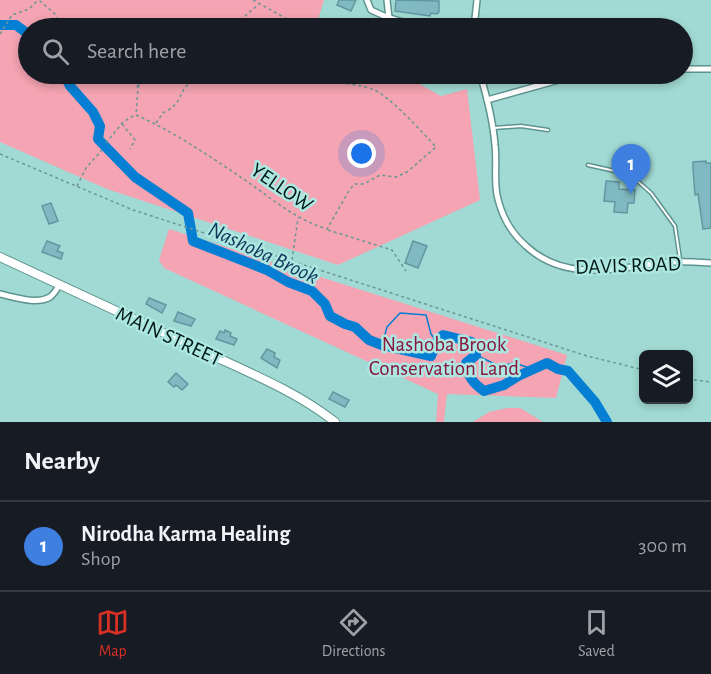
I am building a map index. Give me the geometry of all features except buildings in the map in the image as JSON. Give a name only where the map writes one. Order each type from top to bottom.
[{"type":"main road","name":"MAIN STREET","points":[[0,257],[245,371],[297,397],[334,422]]},
{"type":"street","points":[[367,0],[371,10],[389,18]]},
{"type":"street","points":[[387,0],[389,18]]},
{"type":"street","points":[[475,18],[477,0]]},
{"type":"street","points":[[693,69],[711,69]]},
{"type":"street","name":"DAVIS ROAD","points":[[483,84],[494,128],[496,185],[500,207],[515,235],[539,256],[558,266],[590,271],[680,262],[711,262]]},
{"type":"street","points":[[488,100],[550,84]]},
{"type":"street","points":[[0,294],[35,300],[45,299],[52,296],[59,285]]},
{"type":"lane","points":[[494,128],[521,126],[548,130]]},
{"type":"lane","points":[[588,165],[624,173],[634,178],[651,193],[675,226],[681,252],[680,262]]},
{"type":"path","points":[[253,0],[285,18]]},
{"type":"path","points":[[0,34],[12,15],[28,9],[36,2],[40,1],[57,18]]},
{"type":"path","points":[[243,18],[259,4]]},
{"type":"path","points":[[137,84],[138,88]]},
{"type":"path","points":[[106,143],[122,123],[136,115],[140,84]]},
{"type":"path","points":[[156,124],[164,113],[172,108],[185,87],[190,84]]},
{"type":"path","points":[[345,84],[374,89],[402,112],[436,147],[440,147]]},
{"type":"path","name":"YELLOW","points":[[136,115],[156,124],[226,167],[298,218],[327,229],[355,184],[364,184],[380,175],[396,177],[406,172],[436,147]]},
{"type":"path","points":[[122,123],[135,140],[130,149]]},
{"type":"path","points":[[76,188],[87,168],[102,150]]},
{"type":"path","points":[[0,154],[76,188],[133,210],[587,356],[639,369]]},
{"type":"path","points":[[291,261],[298,218]]},
{"type":"path","points":[[327,229],[392,250],[406,271]]},
{"type":"path","points":[[693,380],[711,382]]},
{"type":"green space","points":[[0,0],[324,0],[319,18],[18,18],[18,84],[420,84],[441,96],[467,89],[480,200],[338,265],[107,189],[0,142]]},
{"type":"green space","name":"Nashoba Brook Conservation Land","points":[[169,229],[567,355],[556,398],[447,394],[444,422],[436,422],[438,394],[164,268],[159,260]]},
{"type":"green space","points":[[520,408],[543,422],[473,422],[489,412]]},
{"type":"waterway","name":"Nashoba Brook","points":[[0,25],[18,26]]},
{"type":"waterway","name":"Nashoba Brook","points":[[69,84],[93,112],[100,126],[98,139],[135,177],[188,213],[193,241],[267,270],[288,282],[312,291],[325,304],[330,316],[355,327],[369,340],[382,345],[431,356],[443,335],[472,342],[476,355],[466,363],[467,368],[472,379],[484,391],[504,385],[547,363],[568,371],[595,402],[607,422]]},
{"type":"waterway","points":[[382,345],[387,327],[400,313],[426,315],[431,334],[437,342]]},
{"type":"waterway","points":[[476,355],[499,366],[514,363],[533,369]]},
{"type":"place","name":"Nirodha Karma Healing","points":[[631,194]]}]
